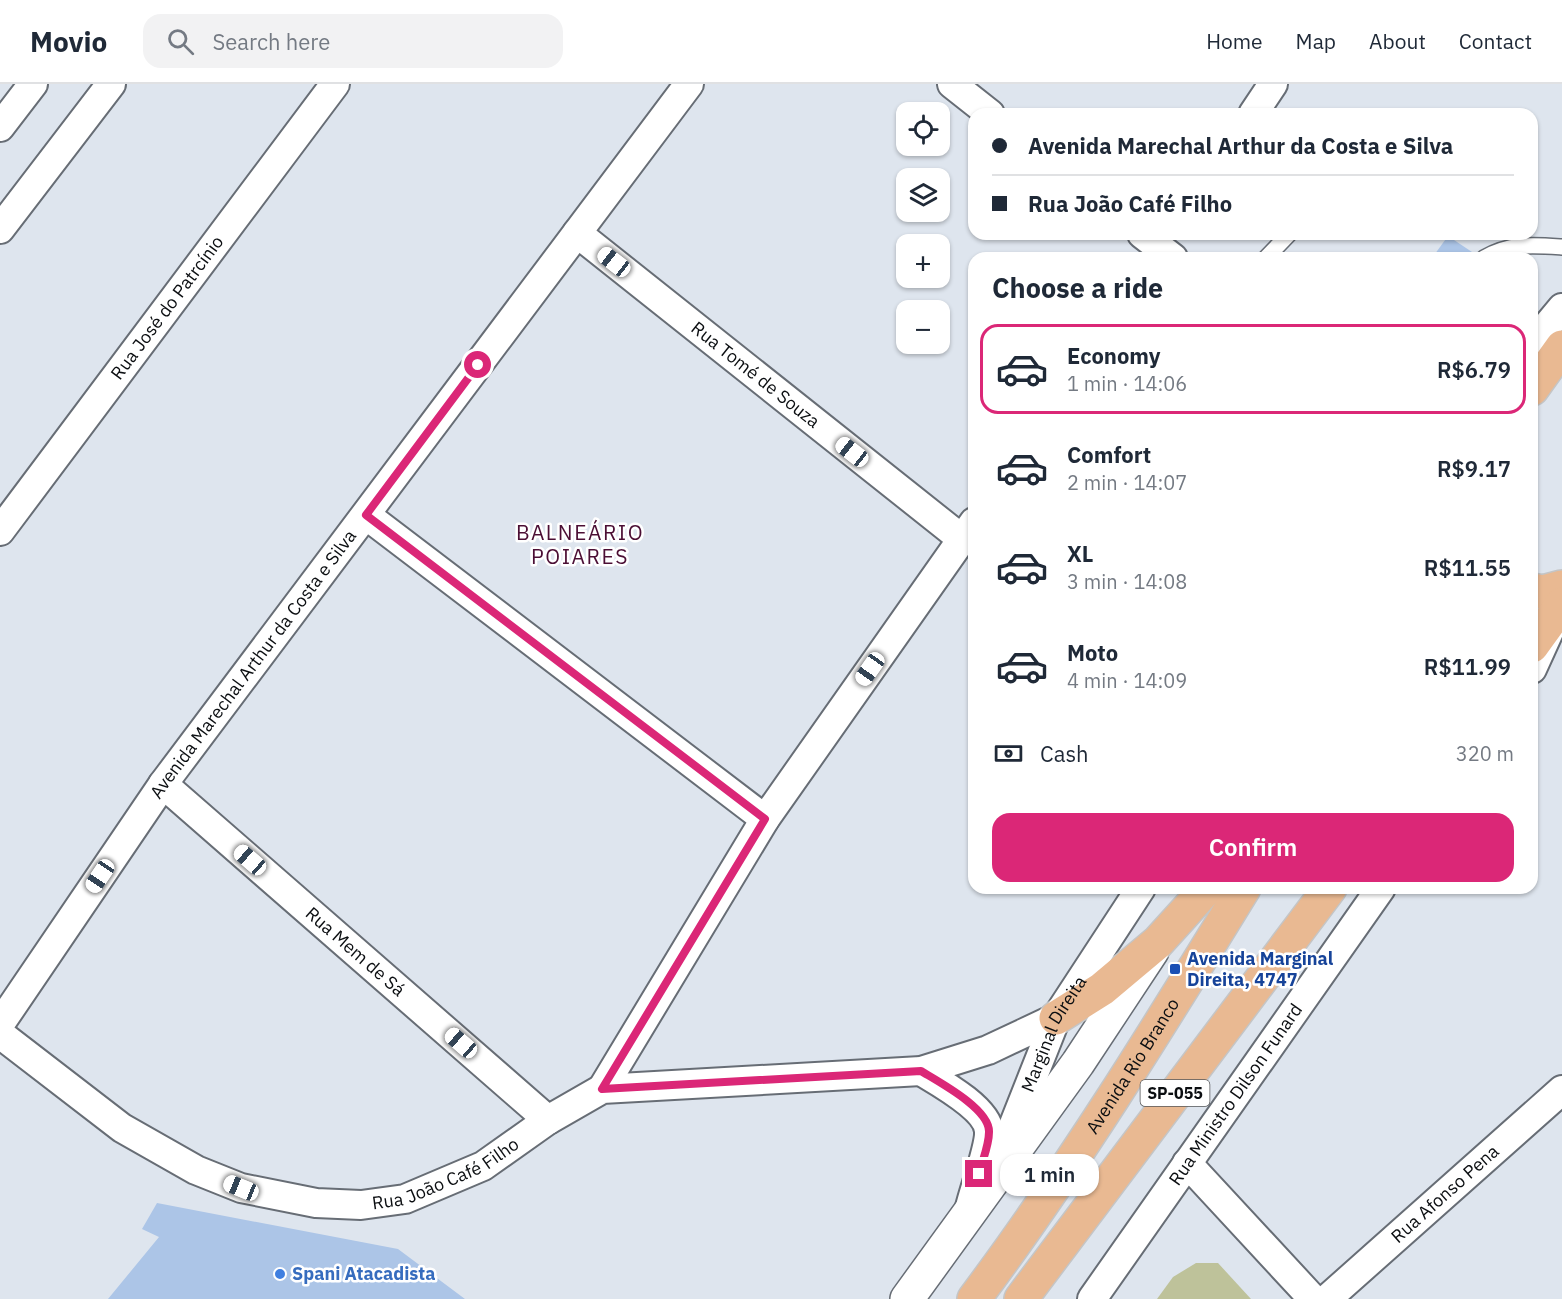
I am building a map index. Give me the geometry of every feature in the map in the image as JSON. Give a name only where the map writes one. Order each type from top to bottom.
[{"type":"main road","points":[[1538,381],[1562,347]]},
{"type":"main road","points":[[1538,591],[1561,600],[1538,636]]},
{"type":"main road","points":[[1056,1018],[1102,988],[1158,942],[1201,894]]},
{"type":"main road","name":"Avenida Rio Branco","points":[[974,1299],[1024,1232],[1087,1137],[1161,1024],[1240,894]]},
{"type":"main road","name":"SP-055","points":[[1021,1299],[1324,894]]},
{"type":"street","points":[[0,127],[33,84]]},
{"type":"street","points":[[0,229],[111,84]]},
{"type":"street","name":"Rua José do Patrcínio","points":[[0,531],[335,84]]},
{"type":"street","name":"Avenida Marechal Arthur da Costa e Silva","points":[[0,1024],[163,784],[689,84]]},
{"type":"street","points":[[952,84],[982,108]]},
{"type":"street","points":[[1257,108],[1274,84]]},
{"type":"street","name":"Rua Tomé de Souza","points":[[577,233],[968,531]]},
{"type":"street","points":[[1538,337],[1562,308]]},
{"type":"street","points":[[366,515],[765,819]]},
{"type":"street","points":[[602,1089],[765,819],[968,531]]},
{"type":"street","points":[[1538,655],[1561,600]]},
{"type":"street","name":"Rua Mem de Sá","points":[[163,784],[548,1120]]},
{"type":"street","name":"Marginal Direita","points":[[977,1204],[1056,1018],[1137,894]]},
{"type":"street","name":"Rua Ministro Dilson Funard","points":[[1092,1299],[1377,894]]},
{"type":"street","name":"Marginal Direita","points":[[907,1299],[1078,1063],[1158,942]]},
{"type":"street","name":"Rua João Café Filho","points":[[0,1034],[122,1128],[196,1170],[241,1188],[316,1203],[362,1205],[405,1199],[483,1166],[548,1120],[602,1089],[921,1071],[988,1050],[1056,1018]]},
{"type":"street","points":[[921,1071],[978,1111],[987,1125],[989,1131],[977,1204]]},
{"type":"street","name":"Rua Afonso Pena","points":[[1327,1299],[1562,1090]]},
{"type":"street","points":[[1187,1163],[1313,1299]]},
{"type":"lane","points":[[1272,252],[1283,240]]},
{"type":"lane","points":[[1494,252],[1522,244],[1562,247]]},
{"type":"green space","points":[[1196,1263],[1218,1263],[1251,1299],[1157,1299],[1173,1277]]},
{"type":"building","points":[[1445,240],[1454,240],[1472,252],[1436,252]]},
{"type":"building","name":"Spani Atacadista","points":[[157,1203],[398,1249],[465,1299],[108,1299],[159,1237],[142,1229]]},
{"type":"place","name":"Avenida Marginal Direita, 4747","points":[[1175,969]]},
{"type":"place","name":"Spani Atacadista","points":[[280,1274]]},
{"type":"district","name":"BALNEÁRIO POIARES","points":[[580,545]]},
{"type":"route","points":[[478,365],[366,515],[765,819],[602,1089],[693,1082],[921,1071],[954,1092],[985,1119],[989,1131],[979,1174]]}]
